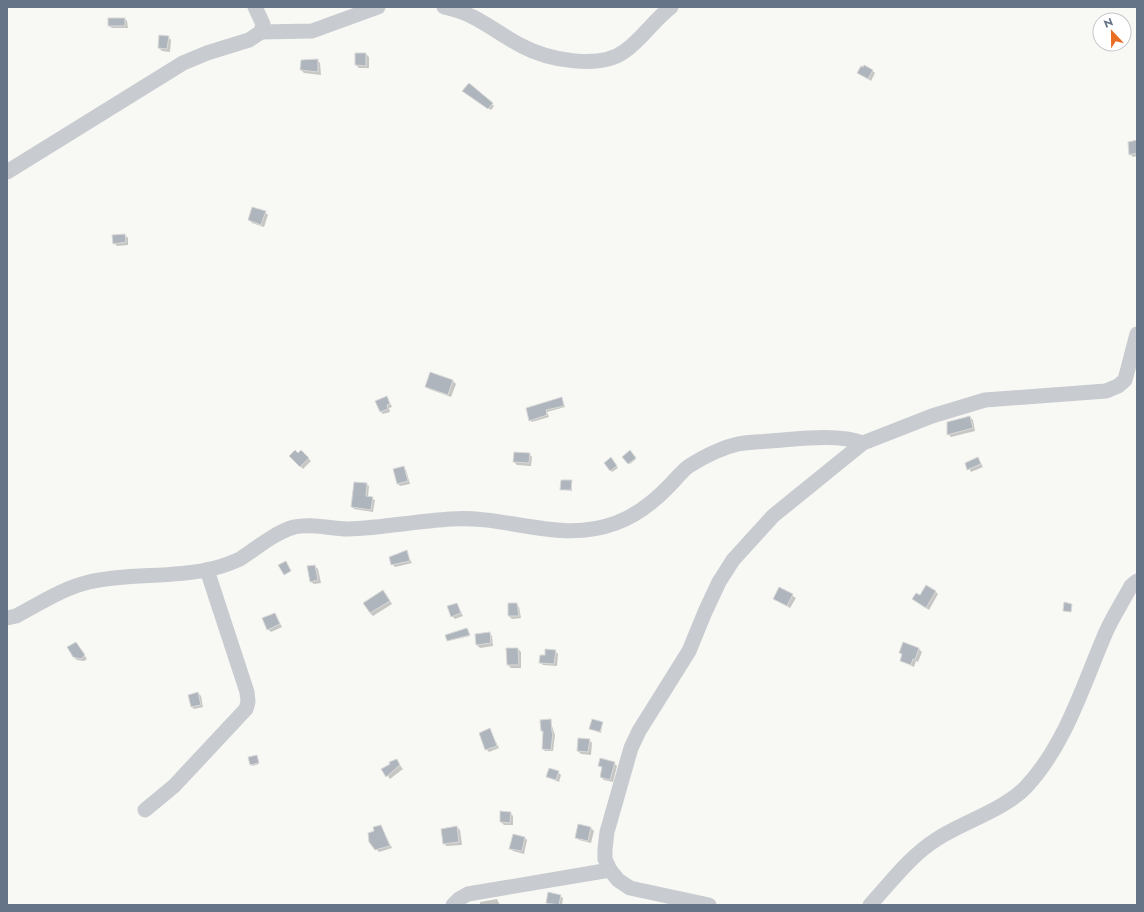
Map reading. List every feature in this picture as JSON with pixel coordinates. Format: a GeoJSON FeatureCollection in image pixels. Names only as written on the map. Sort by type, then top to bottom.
{"type":"FeatureCollection","features":[{"type":"Feature","properties":{"kind":"street"},"geometry":{"type":"LineString","coordinates":[[7,172],[183,63],[208,53],[249,40],[260,32],[263,24],[255,7]]}},
{"type":"Feature","properties":{"kind":"street"},"geometry":{"type":"LineString","coordinates":[[260,32],[312,31],[378,7]]}},
{"type":"Feature","properties":{"kind":"street"},"geometry":{"type":"LineString","coordinates":[[444,7],[461,10],[480,19],[522,47],[569,61],[606,59],[624,52],[671,7]]}},
{"type":"Feature","properties":{"kind":"street"},"geometry":{"type":"LineString","coordinates":[[708,905],[630,888],[618,880],[610,870],[605,859],[607,832],[631,748],[638,731],[689,651],[719,582],[733,560],[773,516],[863,443],[932,416],[985,400],[1106,391],[1118,386],[1125,380],[1136,335]]}},
{"type":"Feature","properties":{"kind":"street"},"geometry":{"type":"LineString","coordinates":[[7,618],[16,616],[68,589],[87,582],[104,579],[207,570],[238,559],[275,536],[292,528],[304,526],[347,529],[452,518],[488,519],[562,532],[584,531],[614,524],[637,514],[653,502],[687,467],[712,452],[740,444],[788,440],[838,438],[853,439],[863,443]]}},
{"type":"Feature","properties":{"kind":"street"},"geometry":{"type":"LineString","coordinates":[[145,810],[174,786],[246,708],[248,702],[247,692],[207,570]]}},
{"type":"Feature","properties":{"kind":"street"},"geometry":{"type":"LineString","coordinates":[[870,905],[914,856],[937,839],[1012,798],[1025,788],[1043,765],[1070,720],[1107,630],[1131,586],[1137,581]]}},
{"type":"Feature","properties":{"kind":"street"},"geometry":{"type":"LineString","coordinates":[[453,905],[459,898],[468,894],[610,870]]}},
{"type":"Feature","properties":{"kind":"building"},"geometry":{"type":"Polygon","coordinates":[[[108,18],[125,18],[125,26],[108,26],[108,18]]]}},
{"type":"Feature","properties":{"kind":"building"},"geometry":{"type":"Polygon","coordinates":[[[159,35],[169,36],[167,49],[158,48],[159,35]]]}},
{"type":"Feature","properties":{"kind":"building"},"geometry":{"type":"Polygon","coordinates":[[[355,53],[366,53],[366,66],[355,65],[355,53]]]}},
{"type":"Feature","properties":{"kind":"building"},"geometry":{"type":"Polygon","coordinates":[[[318,59],[318,72],[300,70],[301,60],[318,59]]]}},
{"type":"Feature","properties":{"kind":"building"},"geometry":{"type":"Polygon","coordinates":[[[864,65],[873,70],[868,79],[857,73],[861,66],[863,67],[864,65]]]}},
{"type":"Feature","properties":{"kind":"building"},"geometry":{"type":"Polygon","coordinates":[[[469,83],[493,103],[488,109],[462,91],[469,83]]]}},
{"type":"Feature","properties":{"kind":"building"},"geometry":{"type":"Polygon","coordinates":[[[1137,140],[1137,153],[1129,155],[1128,142],[1137,140]]]}},
{"type":"Feature","properties":{"kind":"building"},"geometry":{"type":"Polygon","coordinates":[[[252,207],[266,211],[261,225],[248,220],[252,207]]]}},
{"type":"Feature","properties":{"kind":"building"},"geometry":{"type":"Polygon","coordinates":[[[125,234],[126,242],[113,244],[112,235],[125,234]]]}},
{"type":"Feature","properties":{"kind":"building"},"geometry":{"type":"Polygon","coordinates":[[[430,372],[453,380],[448,395],[425,387],[430,372]]]}},
{"type":"Feature","properties":{"kind":"building"},"geometry":{"type":"Polygon","coordinates":[[[387,396],[390,404],[387,405],[388,409],[380,412],[375,401],[387,396]]]}},
{"type":"Feature","properties":{"kind":"building"},"geometry":{"type":"Polygon","coordinates":[[[562,397],[564,406],[546,410],[547,415],[529,421],[526,408],[562,397]]]}},
{"type":"Feature","properties":{"kind":"building"},"geometry":{"type":"Polygon","coordinates":[[[970,416],[973,428],[947,435],[947,422],[970,416]]]}},
{"type":"Feature","properties":{"kind":"building"},"geometry":{"type":"Polygon","coordinates":[[[295,450],[298,453],[301,450],[309,458],[300,467],[289,456],[295,450]]]}},
{"type":"Feature","properties":{"kind":"building"},"geometry":{"type":"Polygon","coordinates":[[[630,450],[636,458],[628,464],[622,457],[630,450]]]}},
{"type":"Feature","properties":{"kind":"building"},"geometry":{"type":"Polygon","coordinates":[[[514,452],[530,453],[529,463],[513,462],[514,452]]]}},
{"type":"Feature","properties":{"kind":"building"},"geometry":{"type":"Polygon","coordinates":[[[611,457],[617,466],[610,471],[604,463],[611,457]]]}},
{"type":"Feature","properties":{"kind":"building"},"geometry":{"type":"Polygon","coordinates":[[[978,457],[981,464],[967,470],[965,463],[978,457]]]}},
{"type":"Feature","properties":{"kind":"building"},"geometry":{"type":"Polygon","coordinates":[[[404,466],[408,481],[397,484],[393,469],[404,466]]]}},
{"type":"Feature","properties":{"kind":"building"},"geometry":{"type":"Polygon","coordinates":[[[561,480],[572,480],[571,490],[560,490],[561,480]]]}},
{"type":"Feature","properties":{"kind":"building"},"geometry":{"type":"Polygon","coordinates":[[[354,482],[367,483],[366,496],[373,497],[371,510],[351,507],[354,482]]]}},
{"type":"Feature","properties":{"kind":"building"},"geometry":{"type":"Polygon","coordinates":[[[407,550],[410,561],[391,565],[389,557],[407,550]]]}},
{"type":"Feature","properties":{"kind":"building"},"geometry":{"type":"Polygon","coordinates":[[[286,561],[291,571],[284,575],[278,565],[286,561]]]}},
{"type":"Feature","properties":{"kind":"building"},"geometry":{"type":"Polygon","coordinates":[[[315,565],[318,580],[310,582],[307,566],[315,565]]]}},
{"type":"Feature","properties":{"kind":"building"},"geometry":{"type":"Polygon","coordinates":[[[926,585],[936,591],[926,608],[912,599],[916,593],[920,595],[926,585]]]}},
{"type":"Feature","properties":{"kind":"building"},"geometry":{"type":"Polygon","coordinates":[[[779,587],[793,594],[787,606],[773,599],[779,587]]]}},
{"type":"Feature","properties":{"kind":"building"},"geometry":{"type":"Polygon","coordinates":[[[383,590],[390,601],[370,613],[363,603],[383,590]]]}},
{"type":"Feature","properties":{"kind":"building"},"geometry":{"type":"Polygon","coordinates":[[[1064,602],[1072,604],[1071,612],[1063,611],[1064,602]]]}},
{"type":"Feature","properties":{"kind":"building"},"geometry":{"type":"Polygon","coordinates":[[[457,603],[461,613],[451,617],[447,606],[457,603]]]}},
{"type":"Feature","properties":{"kind":"building"},"geometry":{"type":"Polygon","coordinates":[[[508,603],[517,603],[519,616],[508,616],[508,603]]]}},
{"type":"Feature","properties":{"kind":"building"},"geometry":{"type":"Polygon","coordinates":[[[275,613],[280,624],[267,630],[262,618],[275,613]]]}},
{"type":"Feature","properties":{"kind":"building"},"geometry":{"type":"Polygon","coordinates":[[[467,628],[470,635],[447,641],[445,635],[467,628]]]}},
{"type":"Feature","properties":{"kind":"building"},"geometry":{"type":"Polygon","coordinates":[[[490,632],[491,643],[476,645],[475,634],[490,632]]]}},
{"type":"Feature","properties":{"kind":"building"},"geometry":{"type":"Polygon","coordinates":[[[76,642],[85,655],[81,659],[73,657],[67,647],[76,642]]]}},
{"type":"Feature","properties":{"kind":"building"},"geometry":{"type":"Polygon","coordinates":[[[903,642],[919,648],[915,660],[913,659],[911,665],[900,661],[902,654],[899,653],[903,642]]]}},
{"type":"Feature","properties":{"kind":"building"},"geometry":{"type":"Polygon","coordinates":[[[506,648],[518,648],[519,665],[507,665],[506,648]]]}},
{"type":"Feature","properties":{"kind":"building"},"geometry":{"type":"Polygon","coordinates":[[[545,649],[556,650],[554,664],[539,663],[540,655],[545,655],[545,649]]]}},
{"type":"Feature","properties":{"kind":"building"},"geometry":{"type":"Polygon","coordinates":[[[198,692],[201,705],[191,707],[188,695],[198,692]]]}},
{"type":"Feature","properties":{"kind":"building"},"geometry":{"type":"Polygon","coordinates":[[[551,719],[553,732],[551,750],[542,749],[543,731],[541,731],[540,720],[551,719]]]}},
{"type":"Feature","properties":{"kind":"building"},"geometry":{"type":"Polygon","coordinates":[[[592,719],[603,722],[600,732],[589,729],[592,719]]]}},
{"type":"Feature","properties":{"kind":"building"},"geometry":{"type":"Polygon","coordinates":[[[490,728],[497,746],[485,750],[479,733],[490,728]]]}},
{"type":"Feature","properties":{"kind":"building"},"geometry":{"type":"Polygon","coordinates":[[[578,738],[590,739],[588,752],[577,751],[578,738]]]}},
{"type":"Feature","properties":{"kind":"building"},"geometry":{"type":"Polygon","coordinates":[[[257,755],[259,763],[250,765],[248,757],[257,755]]]}},
{"type":"Feature","properties":{"kind":"building"},"geometry":{"type":"Polygon","coordinates":[[[600,758],[615,762],[610,780],[600,777],[602,767],[598,766],[600,758]]]}},
{"type":"Feature","properties":{"kind":"building"},"geometry":{"type":"Polygon","coordinates":[[[397,759],[400,765],[386,777],[381,769],[390,764],[389,762],[397,759]]]}},
{"type":"Feature","properties":{"kind":"building"},"geometry":{"type":"Polygon","coordinates":[[[549,768],[559,771],[556,780],[546,777],[549,768]]]}},
{"type":"Feature","properties":{"kind":"building"},"geometry":{"type":"Polygon","coordinates":[[[500,811],[511,812],[510,823],[500,822],[500,811]]]}},
{"type":"Feature","properties":{"kind":"building"},"geometry":{"type":"Polygon","coordinates":[[[578,824],[591,827],[588,841],[575,838],[578,824]]]}},
{"type":"Feature","properties":{"kind":"building"},"geometry":{"type":"Polygon","coordinates":[[[381,825],[390,846],[375,850],[369,842],[368,833],[374,831],[373,827],[381,825]]]}},
{"type":"Feature","properties":{"kind":"building"},"geometry":{"type":"Polygon","coordinates":[[[457,826],[459,842],[443,844],[441,829],[457,826]]]}},
{"type":"Feature","properties":{"kind":"building"},"geometry":{"type":"Polygon","coordinates":[[[513,834],[525,837],[522,851],[509,849],[513,834]]]}},
{"type":"Feature","properties":{"kind":"building"},"geometry":{"type":"Polygon","coordinates":[[[548,892],[561,895],[559,905],[546,903],[548,892]]]}}]}
